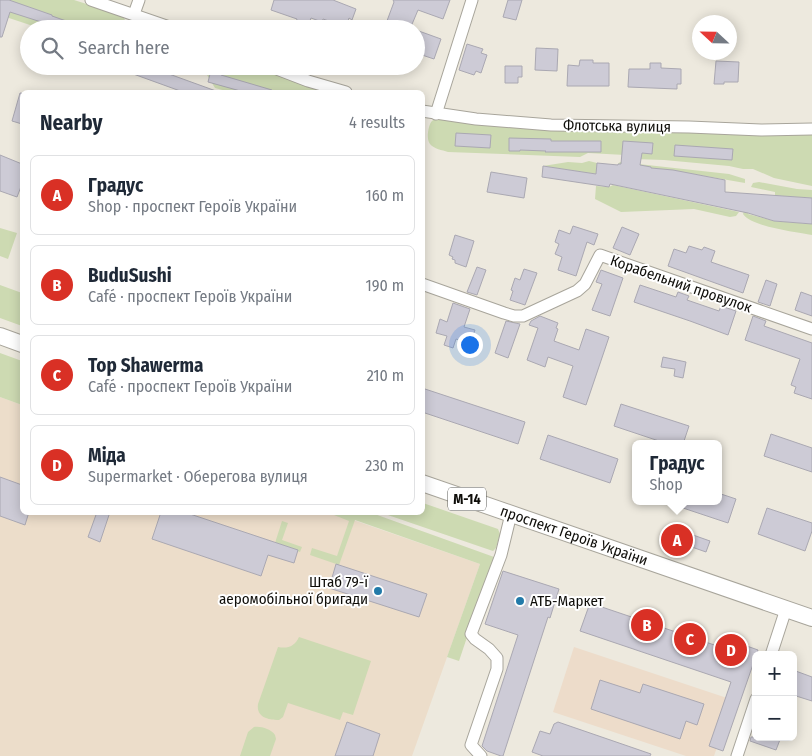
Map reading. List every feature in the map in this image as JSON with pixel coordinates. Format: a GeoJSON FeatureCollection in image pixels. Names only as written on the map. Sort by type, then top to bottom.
{"type":"FeatureCollection","features":[{"type":"Feature","properties":{"kind":"highway"},"geometry":{"type":"LineString","coordinates":[[0,336],[20,343]]}},
{"type":"Feature","properties":{"kind":"highway","name":"проспект Героїв України"},"geometry":{"type":"LineString","coordinates":[[425,484],[812,618]]}},
{"type":"Feature","properties":{"kind":"street"},"geometry":{"type":"LineString","coordinates":[[91,0],[150,20]]}},
{"type":"Feature","properties":{"kind":"street"},"geometry":{"type":"LineString","coordinates":[[134,14],[139,0]]}},
{"type":"Feature","properties":{"kind":"street"},"geometry":{"type":"LineString","coordinates":[[436,114],[472,0]]}},
{"type":"Feature","properties":{"kind":"street"},"geometry":{"type":"LineString","coordinates":[[292,75],[339,90]]}},
{"type":"Feature","properties":{"kind":"street","name":"Флотська вулиця"},"geometry":{"type":"LineString","coordinates":[[425,112],[476,119],[551,125],[812,130]]}},
{"type":"Feature","properties":{"kind":"street","name":"Корабельний провулок"},"geometry":{"type":"LineString","coordinates":[[425,285],[514,316],[523,316],[577,291],[585,284],[600,255],[812,329]]}},
{"type":"Feature","properties":{"kind":"street"},"geometry":{"type":"LineString","coordinates":[[481,756],[471,744],[497,669],[497,658],[489,649],[475,640],[471,634],[501,555],[511,514]]}},
{"type":"Feature","properties":{"kind":"street"},"geometry":{"type":"LineString","coordinates":[[772,651],[786,609]]}},
{"type":"Feature","properties":{"kind":"street"},"geometry":{"type":"LineString","coordinates":[[737,756],[752,711]]}},
{"type":"Feature","properties":{"kind":"shaded area"},"geometry":{"type":"Polygon","coordinates":[[[0,397],[20,404],[20,515],[339,515],[480,564],[412,756],[0,756],[0,397]]]}},
{"type":"Feature","properties":{"kind":"shaded area"},"geometry":{"type":"Polygon","coordinates":[[[574,647],[733,700],[714,756],[686,756],[553,712],[574,647]]]}},
{"type":"Feature","properties":{"kind":"green space"},"geometry":{"type":"Polygon","coordinates":[[[0,0],[74,0],[118,14],[125,20],[20,20],[20,22],[0,15],[0,0]]]}},
{"type":"Feature","properties":{"kind":"green space"},"geometry":{"type":"Polygon","coordinates":[[[207,75],[285,75],[326,90],[222,90],[215,88],[207,75]]]}},
{"type":"Feature","properties":{"kind":"green space"},"geometry":{"type":"Polygon","coordinates":[[[440,119],[812,134],[812,186],[774,178],[753,169],[635,159],[625,155],[588,153],[580,157],[448,152],[434,147],[428,139],[429,126],[432,121],[440,119]]]}},
{"type":"Feature","properties":{"kind":"green space"},"geometry":{"type":"Polygon","coordinates":[[[589,161],[597,163],[596,174],[543,166],[568,162],[582,163],[589,161]]]}},
{"type":"Feature","properties":{"kind":"green space"},"geometry":{"type":"Polygon","coordinates":[[[620,162],[729,174],[745,179],[745,183],[682,172],[618,164],[620,162]]]}},
{"type":"Feature","properties":{"kind":"green space"},"geometry":{"type":"Polygon","coordinates":[[[759,182],[812,190],[812,198],[775,196],[775,192],[751,187],[753,183],[759,182]]]}},
{"type":"Feature","properties":{"kind":"green space"},"geometry":{"type":"Polygon","coordinates":[[[613,185],[739,212],[736,216],[730,217],[694,209],[621,212],[595,199],[596,186],[609,187],[613,185]]]}},
{"type":"Feature","properties":{"kind":"green space"},"geometry":{"type":"Polygon","coordinates":[[[748,199],[750,201],[748,214],[774,221],[812,224],[812,235],[765,226],[748,219],[743,214],[748,199]]]}},
{"type":"Feature","properties":{"kind":"green space"},"geometry":{"type":"Polygon","coordinates":[[[0,228],[17,233],[8,259],[0,256],[0,228]]]}},
{"type":"Feature","properties":{"kind":"green space"},"geometry":{"type":"Polygon","coordinates":[[[0,285],[20,292],[20,325],[0,318],[0,285]]]}},
{"type":"Feature","properties":{"kind":"green space"},"geometry":{"type":"Polygon","coordinates":[[[0,353],[20,360],[20,404],[0,397],[0,353]]]}},
{"type":"Feature","properties":{"kind":"green space"},"geometry":{"type":"Polygon","coordinates":[[[425,504],[498,529],[500,534],[496,548],[493,551],[388,515],[425,515],[425,504]]]}},
{"type":"Feature","properties":{"kind":"green space"},"geometry":{"type":"Polygon","coordinates":[[[334,515],[377,515],[494,557],[459,661],[447,657],[480,564],[355,520],[339,565],[310,555],[312,548],[337,556],[349,521],[334,515]]]}},
{"type":"Feature","properties":{"kind":"green space"},"geometry":{"type":"Polygon","coordinates":[[[282,521],[288,523],[282,540],[302,547],[300,552],[275,543],[282,521]]]}},
{"type":"Feature","properties":{"kind":"green space"},"geometry":{"type":"Polygon","coordinates":[[[299,637],[371,661],[353,715],[343,712],[340,720],[288,703],[283,717],[279,720],[261,715],[258,704],[278,647],[285,648],[291,646],[299,637]]]}},
{"type":"Feature","properties":{"kind":"green space"},"geometry":{"type":"Polygon","coordinates":[[[254,727],[266,728],[275,735],[276,739],[270,756],[240,756],[248,732],[254,727]]]}},
{"type":"Feature","properties":{"kind":"building"},"geometry":{"type":"Polygon","coordinates":[[[0,0],[9,0],[63,20],[35,20],[10,12],[2,37],[0,37],[0,0]]]}},
{"type":"Feature","properties":{"kind":"building"},"geometry":{"type":"Polygon","coordinates":[[[274,0],[333,0],[356,9],[352,20],[349,18],[348,20],[316,20],[311,18],[310,20],[297,20],[271,10],[274,0]]]}},
{"type":"Feature","properties":{"kind":"building"},"geometry":{"type":"Polygon","coordinates":[[[393,0],[450,0],[443,19],[418,10],[414,20],[387,20],[394,2],[393,0]]]}},
{"type":"Feature","properties":{"kind":"building"},"geometry":{"type":"Polygon","coordinates":[[[508,0],[522,0],[516,20],[503,17],[508,0]]]}},
{"type":"Feature","properties":{"kind":"building"},"geometry":{"type":"Polygon","coordinates":[[[425,33],[441,39],[434,59],[425,56],[425,33]]]}},
{"type":"Feature","properties":{"kind":"building"},"geometry":{"type":"Polygon","coordinates":[[[467,44],[483,49],[481,53],[487,55],[481,73],[476,71],[474,75],[459,70],[467,44]]]}},
{"type":"Feature","properties":{"kind":"building"},"geometry":{"type":"Polygon","coordinates":[[[536,48],[558,49],[557,71],[535,70],[536,48]]]}},
{"type":"Feature","properties":{"kind":"building"},"geometry":{"type":"Polygon","coordinates":[[[580,60],[593,60],[593,63],[609,63],[609,86],[567,86],[568,65],[579,66],[580,60]]]}},
{"type":"Feature","properties":{"kind":"building"},"geometry":{"type":"Polygon","coordinates":[[[716,61],[739,62],[738,82],[714,84],[716,61]]]}},
{"type":"Feature","properties":{"kind":"building"},"geometry":{"type":"Polygon","coordinates":[[[650,63],[661,63],[661,68],[681,69],[681,84],[677,84],[677,89],[628,87],[629,69],[650,69],[650,63]]]}},
{"type":"Feature","properties":{"kind":"building"},"geometry":{"type":"Polygon","coordinates":[[[505,66],[522,66],[522,77],[518,77],[518,83],[505,83],[505,66]]]}},
{"type":"Feature","properties":{"kind":"building"},"geometry":{"type":"Polygon","coordinates":[[[136,75],[172,75],[213,90],[177,90],[136,75]]]}},
{"type":"Feature","properties":{"kind":"building"},"geometry":{"type":"Polygon","coordinates":[[[210,75],[221,75],[272,90],[237,90],[208,82],[210,75]]]}},
{"type":"Feature","properties":{"kind":"building"},"geometry":{"type":"Polygon","coordinates":[[[20,93],[20,123],[12,121],[20,93]]]}},
{"type":"Feature","properties":{"kind":"building"},"geometry":{"type":"Polygon","coordinates":[[[456,133],[491,135],[490,148],[455,146],[456,133]]]}},
{"type":"Feature","properties":{"kind":"building"},"geometry":{"type":"Polygon","coordinates":[[[509,138],[551,139],[551,141],[601,141],[601,152],[509,151],[509,138]]]}},
{"type":"Feature","properties":{"kind":"building"},"geometry":{"type":"Polygon","coordinates":[[[623,141],[653,143],[652,154],[642,153],[640,165],[725,180],[725,192],[812,198],[812,224],[774,221],[748,213],[610,184],[609,187],[542,177],[543,166],[596,174],[597,163],[621,164],[623,141]]]}},
{"type":"Feature","properties":{"kind":"building"},"geometry":{"type":"Polygon","coordinates":[[[675,145],[733,149],[732,160],[674,156],[675,145]]]}},
{"type":"Feature","properties":{"kind":"building"},"geometry":{"type":"Polygon","coordinates":[[[0,155],[20,163],[20,189],[17,197],[0,191],[0,155]]]}},
{"type":"Feature","properties":{"kind":"building"},"geometry":{"type":"Polygon","coordinates":[[[491,172],[527,178],[524,198],[487,192],[491,172]]]}},
{"type":"Feature","properties":{"kind":"building"},"geometry":{"type":"Polygon","coordinates":[[[573,226],[598,234],[594,245],[587,242],[576,276],[558,270],[562,257],[555,254],[559,244],[555,242],[559,230],[570,234],[573,226]]]}},
{"type":"Feature","properties":{"kind":"building"},"geometry":{"type":"Polygon","coordinates":[[[622,227],[639,234],[630,255],[613,248],[622,227]]]}},
{"type":"Feature","properties":{"kind":"building"},"geometry":{"type":"Polygon","coordinates":[[[455,235],[474,241],[466,267],[455,263],[455,260],[452,259],[453,257],[449,255],[455,235]]]}},
{"type":"Feature","properties":{"kind":"building"},"geometry":{"type":"Polygon","coordinates":[[[689,246],[702,250],[704,247],[715,251],[711,262],[749,275],[743,293],[668,266],[674,249],[686,253],[689,246]]]}},
{"type":"Feature","properties":{"kind":"building"},"geometry":{"type":"Polygon","coordinates":[[[477,267],[486,270],[477,295],[467,292],[477,267]]]}},
{"type":"Feature","properties":{"kind":"building"},"geometry":{"type":"Polygon","coordinates":[[[524,269],[537,273],[525,305],[510,300],[515,278],[520,280],[524,269]]]}},
{"type":"Feature","properties":{"kind":"building"},"geometry":{"type":"Polygon","coordinates":[[[601,270],[623,278],[610,316],[592,310],[602,284],[596,282],[601,270]]]}},
{"type":"Feature","properties":{"kind":"building"},"geometry":{"type":"Polygon","coordinates":[[[766,280],[777,284],[770,306],[758,302],[766,280]]]}},
{"type":"Feature","properties":{"kind":"building"},"geometry":{"type":"Polygon","coordinates":[[[640,285],[676,297],[678,292],[689,296],[687,300],[719,311],[721,306],[736,311],[728,335],[634,302],[640,285]]]}},
{"type":"Feature","properties":{"kind":"building"},"geometry":{"type":"Polygon","coordinates":[[[801,292],[812,296],[812,316],[795,310],[801,292]]]}},
{"type":"Feature","properties":{"kind":"building"},"geometry":{"type":"Polygon","coordinates":[[[453,303],[470,309],[464,327],[475,330],[470,344],[456,339],[453,348],[444,345],[447,336],[436,333],[440,319],[447,322],[453,303]]]}},
{"type":"Feature","properties":{"kind":"building"},"geometry":{"type":"Polygon","coordinates":[[[540,316],[558,323],[554,341],[579,350],[586,329],[609,337],[586,405],[563,397],[573,366],[548,357],[545,367],[527,360],[538,328],[529,325],[531,321],[540,316]]]}},
{"type":"Feature","properties":{"kind":"building"},"geometry":{"type":"Polygon","coordinates":[[[753,316],[766,321],[764,326],[812,343],[812,399],[794,393],[796,387],[791,385],[800,359],[745,340],[753,316]]]}},
{"type":"Feature","properties":{"kind":"building"},"geometry":{"type":"Polygon","coordinates":[[[506,321],[520,324],[508,358],[495,353],[506,321]]]}},
{"type":"Feature","properties":{"kind":"building"},"geometry":{"type":"Polygon","coordinates":[[[663,357],[686,362],[683,378],[674,376],[675,369],[661,367],[663,357]]]}},
{"type":"Feature","properties":{"kind":"building"},"geometry":{"type":"Polygon","coordinates":[[[425,389],[525,422],[518,444],[425,413],[425,389]]]}},
{"type":"Feature","properties":{"kind":"building"},"geometry":{"type":"Polygon","coordinates":[[[621,404],[689,426],[684,440],[656,440],[614,426],[621,404]]]}},
{"type":"Feature","properties":{"kind":"building"},"geometry":{"type":"Polygon","coordinates":[[[771,434],[812,448],[812,472],[764,456],[771,434]]]}},
{"type":"Feature","properties":{"kind":"building"},"geometry":{"type":"Polygon","coordinates":[[[548,435],[618,459],[610,483],[540,459],[548,435]]]}},
{"type":"Feature","properties":{"kind":"building"},"geometry":{"type":"Polygon","coordinates":[[[0,477],[20,484],[20,515],[28,515],[25,525],[0,516],[0,477]]]}},
{"type":"Feature","properties":{"kind":"building"},"geometry":{"type":"Polygon","coordinates":[[[722,494],[736,499],[728,523],[674,505],[722,505],[722,494]]]}},
{"type":"Feature","properties":{"kind":"building"},"geometry":{"type":"Polygon","coordinates":[[[767,508],[812,523],[812,531],[805,551],[758,534],[767,508]]]}},
{"type":"Feature","properties":{"kind":"building"},"geometry":{"type":"Polygon","coordinates":[[[96,515],[109,515],[100,542],[88,537],[96,515]]]}},
{"type":"Feature","properties":{"kind":"building"},"geometry":{"type":"Polygon","coordinates":[[[160,515],[193,515],[298,550],[294,563],[268,555],[261,576],[152,539],[160,515]]]}},
{"type":"Feature","properties":{"kind":"building"},"geometry":{"type":"Polygon","coordinates":[[[676,529],[710,541],[706,552],[672,540],[676,529]]]}},
{"type":"Feature","properties":{"kind":"building","name":"Штаб 79-ї аеромобільної бригади"},"geometry":{"type":"Polygon","coordinates":[[[336,564],[427,594],[419,617],[329,588],[336,564]]]}},
{"type":"Feature","properties":{"kind":"building"},"geometry":{"type":"Polygon","coordinates":[[[503,571],[559,589],[550,618],[548,617],[503,756],[501,756],[487,751],[482,746],[518,635],[485,624],[503,571]]]}},
{"type":"Feature","properties":{"kind":"building"},"geometry":{"type":"Polygon","coordinates":[[[590,603],[741,654],[744,645],[758,650],[752,651],[752,667],[723,751],[709,746],[731,682],[580,631],[590,603]]]}},
{"type":"Feature","properties":{"kind":"building"},"geometry":{"type":"Polygon","coordinates":[[[797,671],[812,677],[812,701],[797,696],[797,671]]]}},
{"type":"Feature","properties":{"kind":"building"},"geometry":{"type":"Polygon","coordinates":[[[600,680],[640,693],[643,684],[704,704],[697,725],[686,721],[680,739],[591,709],[600,680]]]}},
{"type":"Feature","properties":{"kind":"building"},"geometry":{"type":"Polygon","coordinates":[[[347,722],[380,734],[373,756],[335,756],[347,722]]]}},
{"type":"Feature","properties":{"kind":"building"},"geometry":{"type":"Polygon","coordinates":[[[558,722],[651,754],[650,756],[543,756],[532,752],[540,731],[550,734],[554,724],[558,722]]]}},
{"type":"Feature","properties":{"kind":"building"},"geometry":{"type":"Polygon","coordinates":[[[752,737],[752,741],[779,741],[776,750],[750,741],[752,737]]]}},
{"type":"Feature","properties":{"kind":"place","name":"Градус"},"geometry":{"type":"Point","coordinates":[677,540]}},
{"type":"Feature","properties":{"kind":"place","name":"Штаб 79-ї аеромобільної бригади"},"geometry":{"type":"Point","coordinates":[378,591]}},
{"type":"Feature","properties":{"kind":"place","name":"АТБ-Маркет"},"geometry":{"type":"Point","coordinates":[520,601]}},
{"type":"Feature","properties":{"kind":"place","name":"BuduSushi"},"geometry":{"type":"Point","coordinates":[647,625]}},
{"type":"Feature","properties":{"kind":"place","name":"Top Shawerma"},"geometry":{"type":"Point","coordinates":[690,639]}},
{"type":"Feature","properties":{"kind":"place","name":"Міда"},"geometry":{"type":"Point","coordinates":[731,650]}}]}
